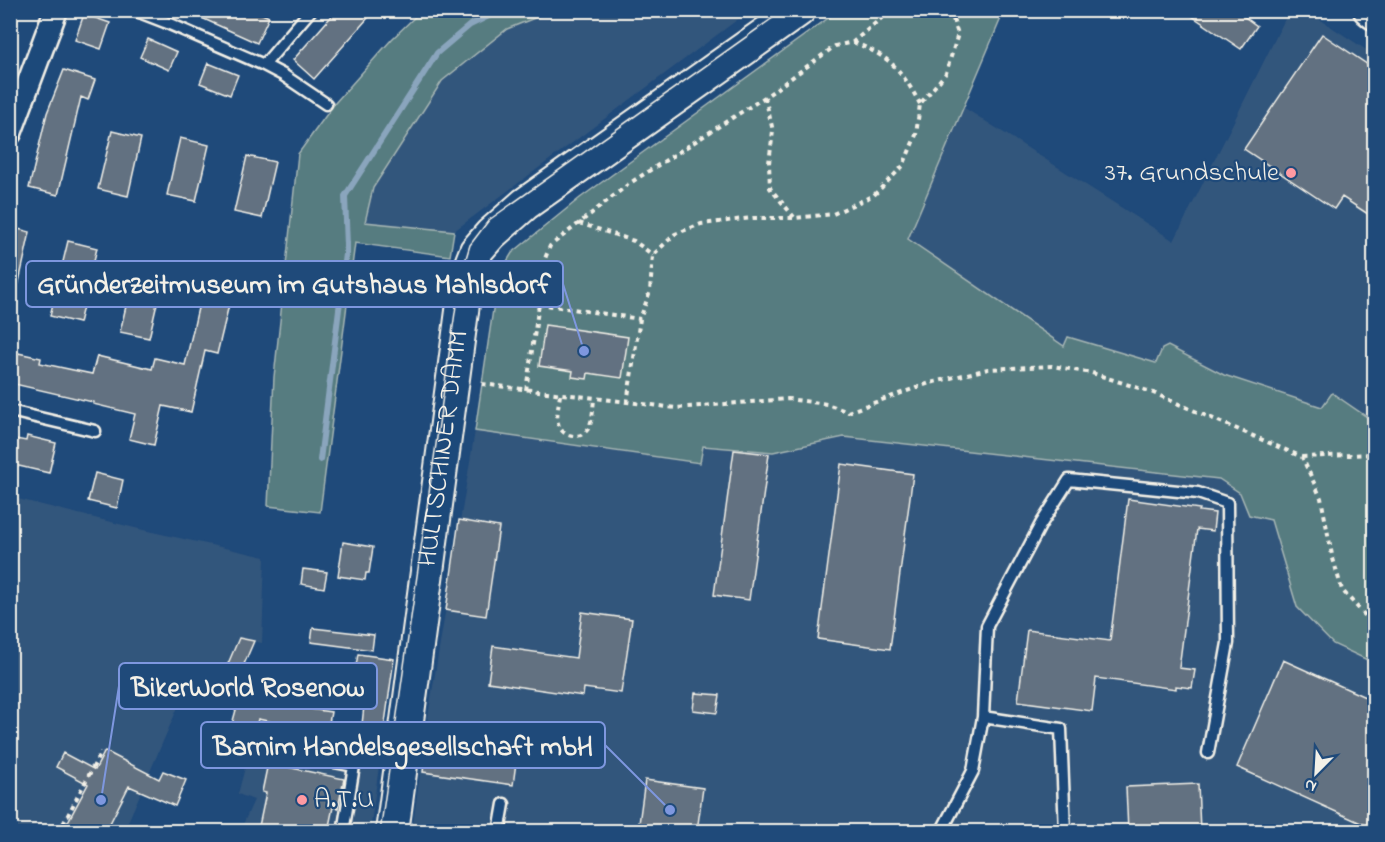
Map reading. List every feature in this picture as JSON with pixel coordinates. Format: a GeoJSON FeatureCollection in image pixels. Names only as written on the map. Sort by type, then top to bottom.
{"type":"FeatureCollection","features":[{"type":"Feature","properties":{"kind":"main road","name":"HULTSCHINER DAMM"},"geometry":{"type":"LineString","coordinates":[[392,831],[467,274],[476,251],[491,234],[525,204],[799,10]]}},
{"type":"Feature","properties":{"kind":"street"},"geometry":{"type":"LineString","coordinates":[[10,133],[56,10]]}},
{"type":"Feature","properties":{"kind":"street"},"geometry":{"type":"LineString","coordinates":[[1368,10],[1374,15]]}},
{"type":"Feature","properties":{"kind":"lane"},"geometry":{"type":"LineString","coordinates":[[134,10],[283,75],[326,104]]}},
{"type":"Feature","properties":{"kind":"lane"},"geometry":{"type":"LineString","coordinates":[[264,66],[311,10]]}},
{"type":"Feature","properties":{"kind":"lane"},"geometry":{"type":"LineString","coordinates":[[10,411],[95,431]]}},
{"type":"Feature","properties":{"kind":"lane"},"geometry":{"type":"LineString","coordinates":[[942,831],[973,771],[983,717],[987,626],[1041,524],[1069,480],[1198,494],[1227,503],[1228,643],[1208,753]]}},
{"type":"Feature","properties":{"kind":"lane"},"geometry":{"type":"LineString","coordinates":[[983,717],[1061,729],[1065,831]]}},
{"type":"Feature","properties":{"kind":"lane"},"geometry":{"type":"LineString","coordinates":[[274,750],[354,766],[343,831]]}},
{"type":"Feature","properties":{"kind":"lane"},"geometry":{"type":"LineString","coordinates":[[499,831],[504,804]]}},
{"type":"Feature","properties":{"kind":"path"},"geometry":{"type":"LineString","coordinates":[[526,390],[539,304],[538,276],[550,246],[630,183],[765,97],[835,46],[854,42],[891,10]]}},
{"type":"Feature","properties":{"kind":"path"},"geometry":{"type":"LineString","coordinates":[[627,403],[640,320],[650,291],[653,255],[675,234],[701,224],[753,218],[795,218],[833,214],[874,195],[903,166],[916,135],[920,104],[946,73],[958,34],[950,10]]}},
{"type":"Feature","properties":{"kind":"path"},"geometry":{"type":"LineString","coordinates":[[854,42],[880,53],[903,75],[920,104]]}},
{"type":"Feature","properties":{"kind":"path"},"geometry":{"type":"LineString","coordinates":[[765,97],[773,131],[769,163],[770,188],[795,218]]}},
{"type":"Feature","properties":{"kind":"path"},"geometry":{"type":"LineString","coordinates":[[579,223],[634,241],[653,255]]}},
{"type":"Feature","properties":{"kind":"path"},"geometry":{"type":"LineString","coordinates":[[539,304],[640,320]]}},
{"type":"Feature","properties":{"kind":"path"},"geometry":{"type":"LineString","coordinates":[[482,384],[676,408],[788,399],[827,404],[848,412],[930,384],[988,369],[1052,366],[1092,373],[1151,392],[1302,458],[1374,454]]}},
{"type":"Feature","properties":{"kind":"path"},"geometry":{"type":"LineString","coordinates":[[560,394],[558,424],[565,434],[572,436],[580,436],[589,428],[594,399]]}},
{"type":"Feature","properties":{"kind":"path"},"geometry":{"type":"LineString","coordinates":[[1302,458],[1321,498],[1332,555],[1342,590],[1374,623]]}},
{"type":"Feature","properties":{"kind":"path"},"geometry":{"type":"LineString","coordinates":[[59,831],[101,752]]}},
{"type":"Feature","properties":{"kind":"shaded area"},"geometry":{"type":"Polygon","coordinates":[[[552,11],[749,11],[454,231],[365,222],[373,188],[442,81],[507,29],[552,11]]]}},
{"type":"Feature","properties":{"kind":"shaded area","name":"37. Grundschule"},"geometry":{"type":"Polygon","coordinates":[[[1289,11],[1307,11],[1374,55],[1374,422],[1332,393],[1322,408],[1224,375],[1168,347],[1157,363],[1069,337],[1065,346],[908,239],[963,107],[1174,241],[1289,11]]]}},
{"type":"Feature","properties":{"kind":"shaded area"},"geometry":{"type":"Polygon","coordinates":[[[475,431],[700,463],[703,446],[773,452],[844,437],[1219,479],[1240,493],[1249,515],[1271,520],[1298,607],[1333,644],[1374,663],[1374,831],[412,832],[426,729],[475,431]]]}},
{"type":"Feature","properties":{"kind":"shaded area"},"geometry":{"type":"Polygon","coordinates":[[[10,497],[265,557],[262,643],[239,638],[212,701],[185,691],[124,831],[11,831],[10,497]]]}},
{"type":"Feature","properties":{"kind":"shaded area"},"geometry":{"type":"Polygon","coordinates":[[[258,719],[327,734],[361,734],[383,737],[370,831],[240,831],[254,800],[238,794],[258,719]]]}},
{"type":"Feature","properties":{"kind":"green space"},"geometry":{"type":"Polygon","coordinates":[[[421,11],[552,11],[507,29],[442,81],[373,188],[365,222],[454,231],[450,256],[355,243],[320,512],[268,506],[274,377],[298,154],[335,103],[392,39],[421,11]]]}},
{"type":"Feature","properties":{"kind":"green space"},"geometry":{"type":"Polygon","coordinates":[[[838,11],[1004,11],[908,239],[1064,346],[1068,337],[1156,363],[1162,349],[1168,346],[1224,375],[1322,407],[1332,393],[1374,422],[1374,663],[1333,644],[1297,607],[1271,520],[1249,515],[1240,493],[1219,479],[844,437],[773,452],[703,446],[700,463],[475,431],[498,276],[512,253],[580,198],[838,11]]]}},
{"type":"Feature","properties":{"kind":"building"},"geometry":{"type":"Polygon","coordinates":[[[184,10],[253,10],[269,17],[257,43],[184,10]]]}},
{"type":"Feature","properties":{"kind":"building"},"geometry":{"type":"Polygon","coordinates":[[[337,10],[375,10],[314,79],[293,60],[337,10]]]}},
{"type":"Feature","properties":{"kind":"building"},"geometry":{"type":"Polygon","coordinates":[[[1183,10],[1235,10],[1257,26],[1241,49],[1183,10]]]}},
{"type":"Feature","properties":{"kind":"building"},"geometry":{"type":"Polygon","coordinates":[[[84,14],[110,23],[101,49],[75,40],[84,14]]]}},
{"type":"Feature","properties":{"kind":"building"},"geometry":{"type":"Polygon","coordinates":[[[1322,34],[1374,69],[1374,218],[1342,197],[1334,209],[1244,149],[1322,34]]]}},
{"type":"Feature","properties":{"kind":"building"},"geometry":{"type":"Polygon","coordinates":[[[148,39],[177,52],[169,70],[140,57],[148,39]]]}},
{"type":"Feature","properties":{"kind":"building"},"geometry":{"type":"Polygon","coordinates":[[[208,63],[238,75],[230,95],[200,83],[208,63]]]}},
{"type":"Feature","properties":{"kind":"building"},"geometry":{"type":"Polygon","coordinates":[[[64,70],[95,80],[88,100],[81,97],[58,195],[29,188],[47,113],[64,70]]]}},
{"type":"Feature","properties":{"kind":"building"},"geometry":{"type":"Polygon","coordinates":[[[112,131],[141,138],[128,196],[98,189],[112,131]]]}},
{"type":"Feature","properties":{"kind":"building"},"geometry":{"type":"Polygon","coordinates":[[[180,138],[209,145],[196,201],[167,195],[180,138]]]}},
{"type":"Feature","properties":{"kind":"building"},"geometry":{"type":"Polygon","coordinates":[[[247,156],[275,162],[262,218],[234,212],[247,156]]]}},
{"type":"Feature","properties":{"kind":"building"},"geometry":{"type":"Polygon","coordinates":[[[10,227],[30,232],[17,291],[10,290],[10,227]]]}},
{"type":"Feature","properties":{"kind":"building"},"geometry":{"type":"Polygon","coordinates":[[[68,241],[97,248],[79,323],[50,316],[68,241]]]}},
{"type":"Feature","properties":{"kind":"building"},"geometry":{"type":"Polygon","coordinates":[[[206,273],[235,280],[217,354],[205,351],[191,412],[163,406],[154,445],[129,439],[135,414],[10,383],[10,355],[17,357],[18,353],[41,358],[40,363],[92,374],[97,356],[152,369],[155,358],[185,365],[206,273]]]}},
{"type":"Feature","properties":{"kind":"building"},"geometry":{"type":"Polygon","coordinates":[[[133,276],[162,282],[149,338],[120,332],[133,276]]]}},
{"type":"Feature","properties":{"kind":"building"},"geometry":{"type":"Polygon","coordinates":[[[545,325],[628,337],[622,378],[588,373],[587,379],[572,377],[573,371],[539,366],[545,325]]]}},
{"type":"Feature","properties":{"kind":"building"},"geometry":{"type":"Polygon","coordinates":[[[27,436],[56,443],[49,473],[10,464],[10,438],[26,441],[27,436]]]}},
{"type":"Feature","properties":{"kind":"building"},"geometry":{"type":"Polygon","coordinates":[[[734,450],[769,454],[749,600],[714,595],[734,450]]]}},
{"type":"Feature","properties":{"kind":"building"},"geometry":{"type":"Polygon","coordinates":[[[841,464],[913,474],[890,649],[818,639],[841,464]]]}},
{"type":"Feature","properties":{"kind":"building"},"geometry":{"type":"Polygon","coordinates":[[[95,473],[123,480],[117,508],[88,501],[95,473]]]}},
{"type":"Feature","properties":{"kind":"building"},"geometry":{"type":"Polygon","coordinates":[[[1128,499],[1215,513],[1213,531],[1197,529],[1179,668],[1195,670],[1192,688],[1176,686],[1176,689],[1096,678],[1092,711],[1018,701],[1027,630],[1110,641],[1128,499]]]}},
{"type":"Feature","properties":{"kind":"building"},"geometry":{"type":"Polygon","coordinates":[[[459,520],[499,527],[486,616],[446,610],[459,520]]]}},
{"type":"Feature","properties":{"kind":"building"},"geometry":{"type":"Polygon","coordinates":[[[343,542],[373,547],[369,573],[366,573],[365,580],[338,576],[343,542]]]}},
{"type":"Feature","properties":{"kind":"building"},"geometry":{"type":"Polygon","coordinates":[[[303,569],[327,572],[324,588],[301,584],[303,569]]]}},
{"type":"Feature","properties":{"kind":"building"},"geometry":{"type":"Polygon","coordinates":[[[582,612],[632,619],[621,693],[584,688],[583,696],[488,682],[493,646],[576,658],[582,612]]]}},
{"type":"Feature","properties":{"kind":"building"},"geometry":{"type":"Polygon","coordinates":[[[313,628],[374,635],[372,650],[311,642],[313,628]]]}},
{"type":"Feature","properties":{"kind":"building"},"geometry":{"type":"Polygon","coordinates":[[[239,638],[254,641],[232,692],[265,705],[268,699],[302,708],[331,712],[327,734],[258,719],[254,735],[231,728],[236,710],[212,701],[239,638]]]}},
{"type":"Feature","properties":{"kind":"building"},"geometry":{"type":"Polygon","coordinates":[[[358,654],[394,659],[383,737],[361,734],[366,687],[361,686],[363,673],[355,672],[358,654]]]}},
{"type":"Feature","properties":{"kind":"building"},"geometry":{"type":"Polygon","coordinates":[[[1283,660],[1374,701],[1374,829],[1237,767],[1283,660]]]}},
{"type":"Feature","properties":{"kind":"building"},"geometry":{"type":"Polygon","coordinates":[[[695,693],[720,695],[717,713],[693,710],[695,693]]]}},
{"type":"Feature","properties":{"kind":"building"},"geometry":{"type":"Polygon","coordinates":[[[427,742],[517,755],[513,785],[423,772],[427,742]]]}},
{"type":"Feature","properties":{"kind":"building"},"geometry":{"type":"Polygon","coordinates":[[[105,751],[159,779],[163,771],[186,780],[175,806],[129,786],[106,831],[63,831],[88,784],[56,767],[63,753],[95,770],[105,751]]]}},
{"type":"Feature","properties":{"kind":"building","name":"A.T.U"},"geometry":{"type":"Polygon","coordinates":[[[268,763],[344,779],[338,808],[333,807],[328,831],[258,831],[266,793],[262,792],[268,763]]]}},
{"type":"Feature","properties":{"kind":"building"},"geometry":{"type":"Polygon","coordinates":[[[645,780],[703,788],[697,831],[638,831],[645,780]]]}},
{"type":"Feature","properties":{"kind":"building"},"geometry":{"type":"Polygon","coordinates":[[[1198,784],[1200,831],[1128,831],[1126,787],[1198,784]]]}},
{"type":"Feature","properties":{"kind":"waterway"},"geometry":{"type":"LineString","coordinates":[[320,460],[347,246],[345,196],[437,53],[470,25],[501,10]]}},
{"type":"Feature","properties":{"kind":"tram line"},"geometry":{"type":"LineString","coordinates":[[380,832],[460,278],[470,245],[489,220],[784,10]]}},
{"type":"Feature","properties":{"kind":"place","name":"37. Grundschule"},"geometry":{"type":"Point","coordinates":[1291,173]}},
{"type":"Feature","properties":{"kind":"place","name":"Gründerzeitmuseum im Gutshaus Mahlsdorf"},"geometry":{"type":"Point","coordinates":[584,351]}},
{"type":"Feature","properties":{"kind":"place","name":"BikerWorld Rosenow"},"geometry":{"type":"Point","coordinates":[101,800]}},
{"type":"Feature","properties":{"kind":"place","name":"A.T.U"},"geometry":{"type":"Point","coordinates":[302,800]}},
{"type":"Feature","properties":{"kind":"place","name":"Barnim Handelsgesellschaft mbH"},"geometry":{"type":"Point","coordinates":[670,810]}}]}
